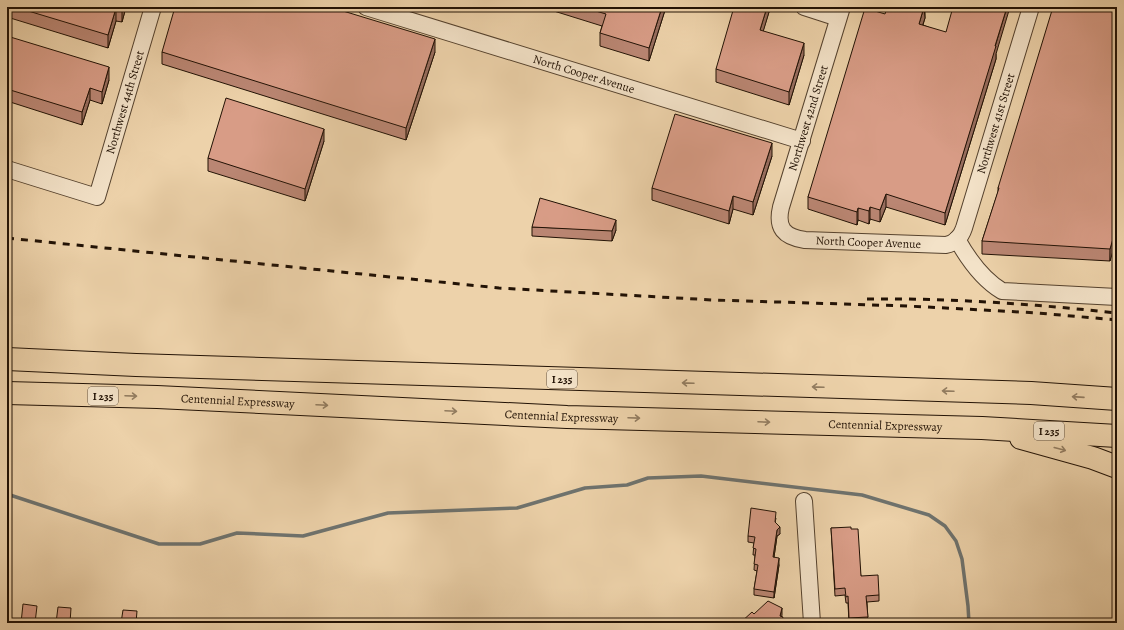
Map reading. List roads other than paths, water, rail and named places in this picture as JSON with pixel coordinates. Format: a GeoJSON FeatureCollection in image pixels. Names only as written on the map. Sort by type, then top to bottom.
{"type":"FeatureCollection","features":[{"type":"Feature","properties":{"kind":"highway","name":"I 235"},"geometry":{"type":"LineString","coordinates":[[7,359],[160,366],[1024,393],[1117,399]]}},
{"type":"Feature","properties":{"kind":"highway","name":"Centennial Expressway"},"geometry":{"type":"LineString","coordinates":[[7,393],[157,397],[567,417],[982,428],[1094,433],[1117,436]]}},
{"type":"Feature","properties":{"kind":"highway"},"geometry":{"type":"LineString","coordinates":[[7,397],[50,394]]}},
{"type":"Feature","properties":{"kind":"highway"},"geometry":{"type":"LineString","coordinates":[[982,428],[1093,458],[1117,467]]}},
{"type":"Feature","properties":{"kind":"street","name":"Northwest 44th Street"},"geometry":{"type":"LineString","coordinates":[[7,169],[96,197],[154,7]]}},
{"type":"Feature","properties":{"kind":"street","name":"North Cooper Avenue"},"geometry":{"type":"LineString","coordinates":[[366,7],[802,141]]}},
{"type":"Feature","properties":{"kind":"street"},"geometry":{"type":"LineString","coordinates":[[804,7],[840,12]]}},
{"type":"Feature","properties":{"kind":"street","name":"Northwest 41st Street"},"geometry":{"type":"LineString","coordinates":[[957,239],[962,234],[966,224],[1031,7]]}},
{"type":"Feature","properties":{"kind":"street","name":"Northwest 42nd Street"},"geometry":{"type":"LineString","coordinates":[[782,229],[779,222],[779,215],[840,12]]}},
{"type":"Feature","properties":{"kind":"street","name":"North Cooper Avenue"},"geometry":{"type":"LineString","coordinates":[[782,229],[792,237],[805,240],[946,244],[954,242],[957,239]]}},
{"type":"Feature","properties":{"kind":"street"},"geometry":{"type":"LineString","coordinates":[[957,239],[964,252],[982,276],[994,287],[1002,291],[1117,297]]}},
{"type":"Feature","properties":{"kind":"street"},"geometry":{"type":"LineString","coordinates":[[804,501],[812,623]]}},
{"type":"Feature","properties":{"kind":"waterway"},"geometry":{"type":"LineString","coordinates":[[7,494],[159,544],[200,544],[237,533],[303,536],[388,513],[517,508],[585,488],[627,485],[648,478],[701,476],[862,495],[929,515],[945,526],[956,541],[962,559],[969,623]]}},
{"type":"Feature","properties":{"kind":"railway"},"geometry":{"type":"LineString","coordinates":[[7,238],[499,288],[713,300],[907,306],[1038,313],[1117,320]]}},
{"type":"Feature","properties":{"kind":"railway"},"geometry":{"type":"LineString","coordinates":[[867,299],[992,302],[1117,313]]}}]}
